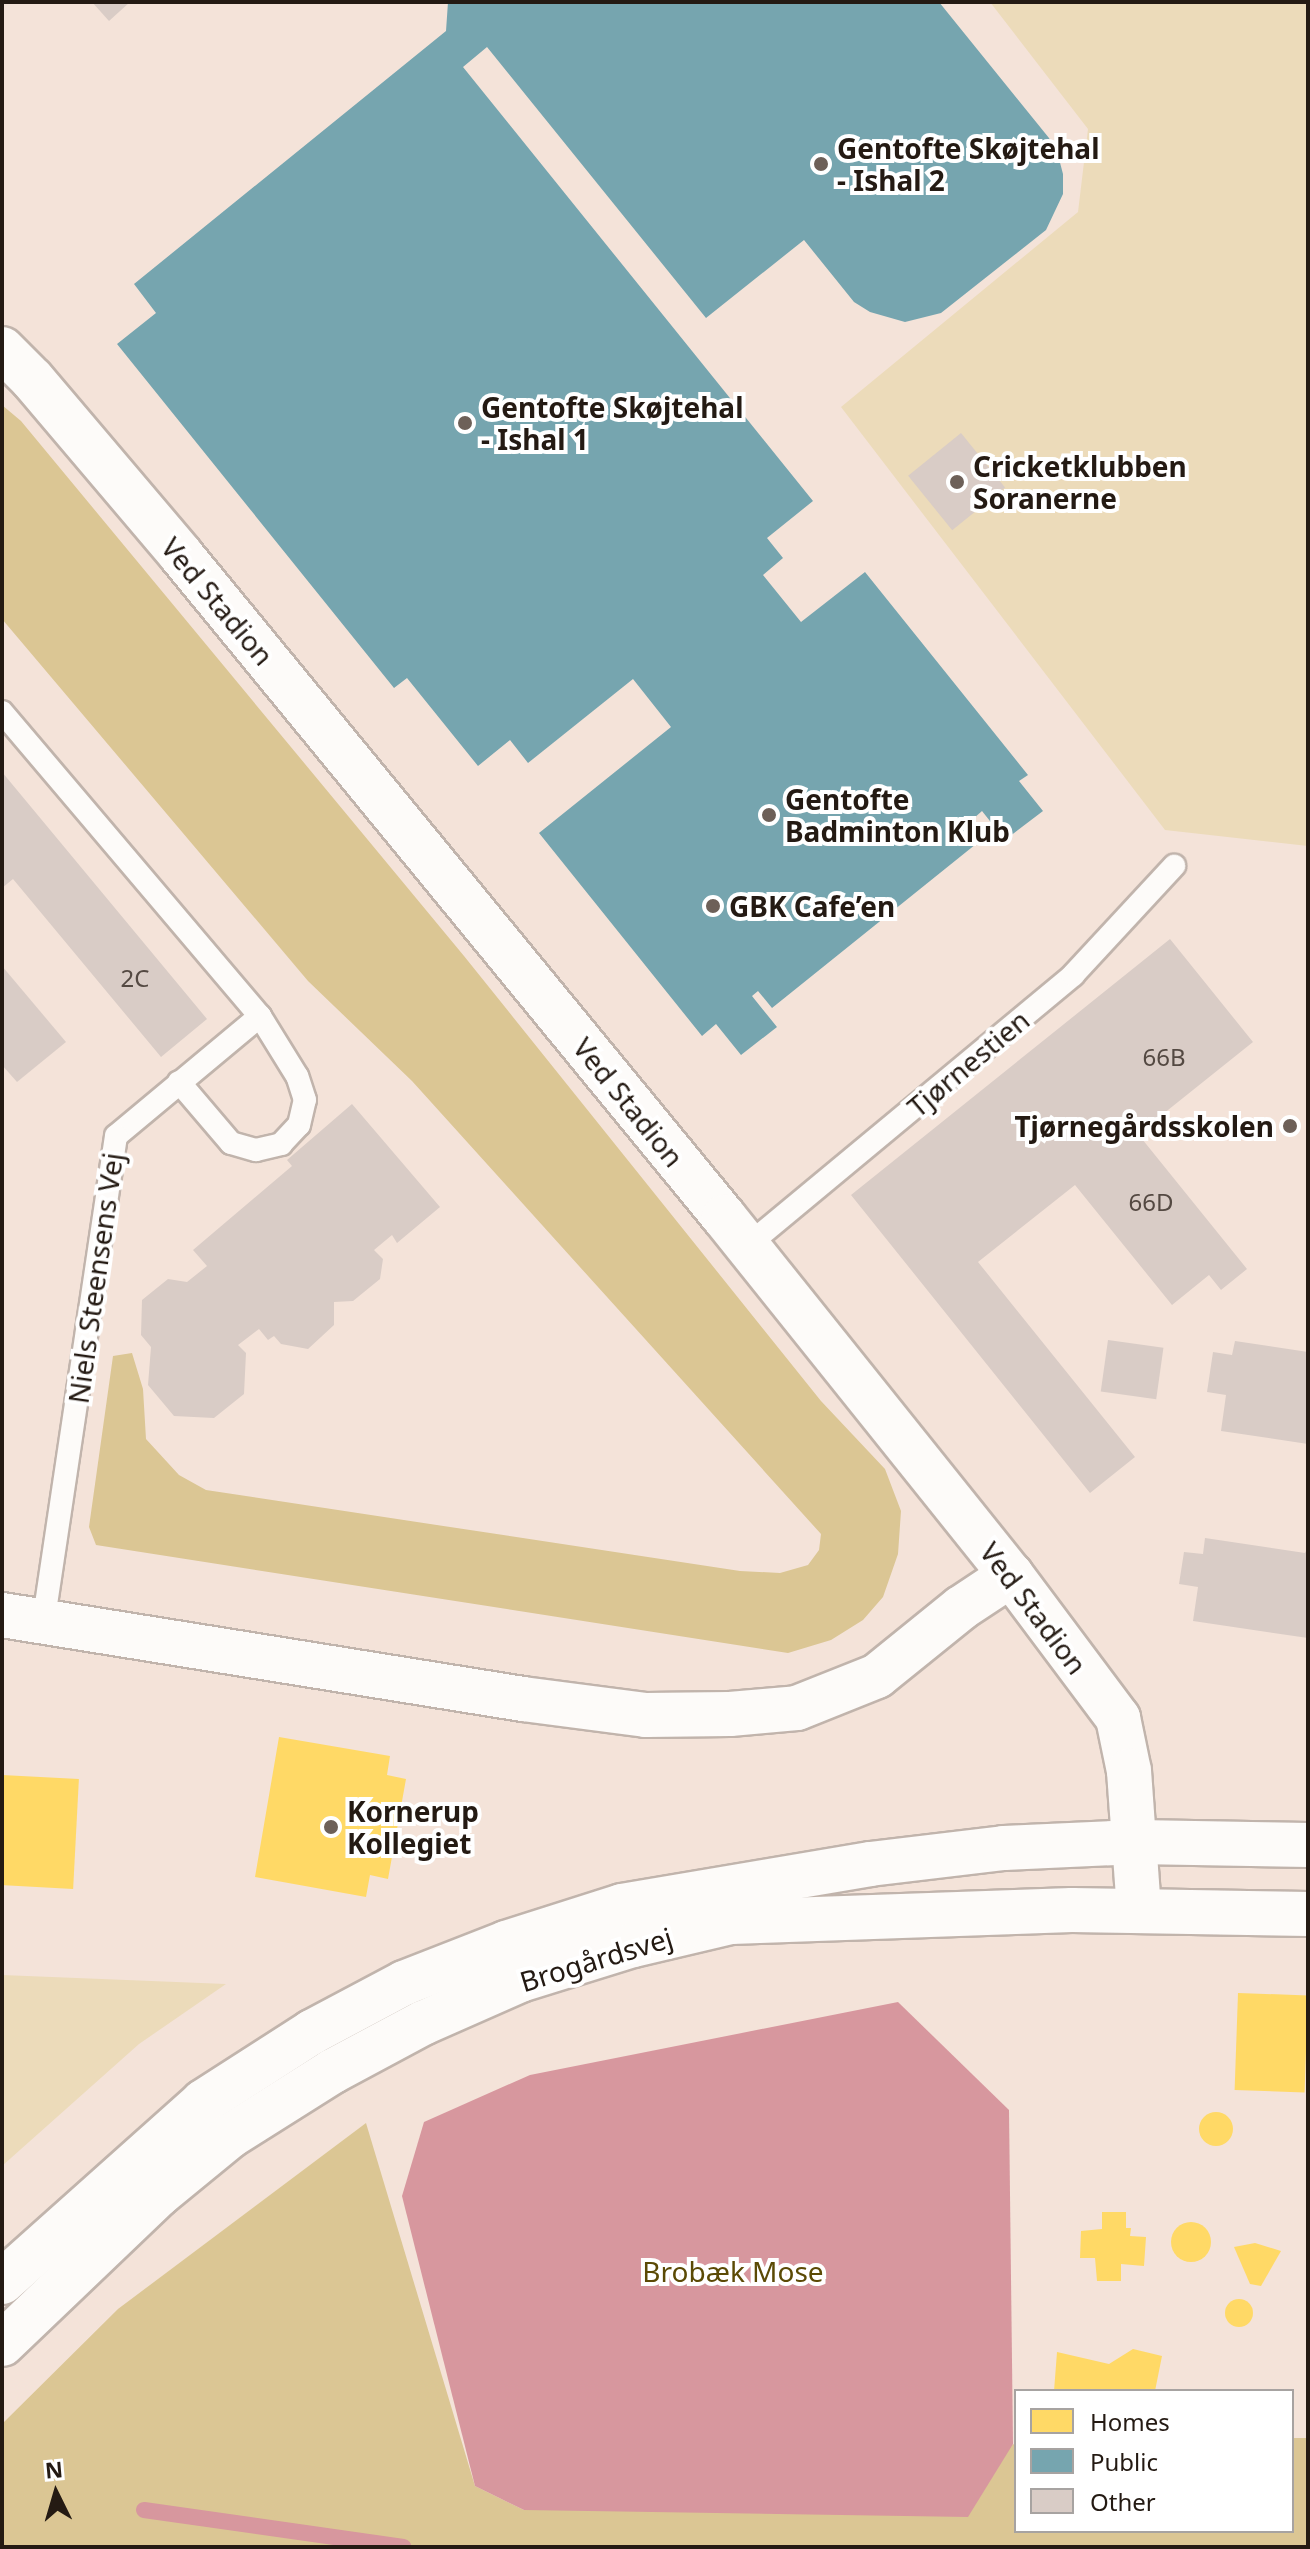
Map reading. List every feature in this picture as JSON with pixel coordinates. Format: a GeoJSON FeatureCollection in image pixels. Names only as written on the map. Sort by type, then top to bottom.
{"type":"FeatureCollection","features":[{"type":"Feature","properties":{"kind":"street","name":"Ved Stadion"},"geometry":{"type":"LineString","coordinates":[[2,349],[32,379],[181,555],[747,1246],[1011,1575],[1118,1718],[1128,1757],[1137,1842],[1139,1910]]}},
{"type":"Feature","properties":{"kind":"street"},"geometry":{"type":"LineString","coordinates":[[2,1615],[523,1699],[646,1715],[730,1714],[797,1708],[877,1676],[961,1608],[1011,1575]]}},
{"type":"Feature","properties":{"kind":"street","name":"Brogårdsvej"},"geometry":{"type":"LineString","coordinates":[[2,2282],[203,2102],[312,2032],[391,1990],[506,1943],[622,1906],[856,1866],[1004,1848],[1137,1842],[1308,1845]]}},
{"type":"Feature","properties":{"kind":"street","name":"Brogårdsvej"},"geometry":{"type":"LineString","coordinates":[[2,2344],[158,2195],[230,2136],[333,2071],[423,2023],[520,1980],[633,1945],[731,1922],[1139,1910],[1308,1914]]}},
{"type":"Feature","properties":{"kind":"lane"},"geometry":{"type":"LineString","coordinates":[[2,712],[260,1016],[297,1076],[305,1100],[299,1125],[281,1144],[256,1150],[231,1143],[179,1082]]}},
{"type":"Feature","properties":{"kind":"lane","name":"Tjørnestien"},"geometry":{"type":"LineString","coordinates":[[747,1246],[1073,975],[1174,866]]}},
{"type":"Feature","properties":{"kind":"lane","name":"Niels Steensens Vej"},"geometry":{"type":"LineString","coordinates":[[44,1620],[116,1136],[260,1016]]}},
{"type":"Feature","properties":{"kind":"shaded area"},"geometry":{"type":"Polygon","coordinates":[[[990,2],[1308,2],[1308,846],[1165,830],[841,407],[1078,212],[1088,129],[990,2]]]}},
{"type":"Feature","properties":{"kind":"shaded area"},"geometry":{"type":"Polygon","coordinates":[[[2,405],[21,421],[464,956],[821,1401],[885,1469],[901,1511],[898,1554],[883,1597],[863,1620],[831,1640],[788,1653],[96,1545],[89,1527],[113,1356],[132,1353],[143,1389],[146,1439],[179,1475],[206,1490],[740,1571],[780,1573],[808,1565],[819,1550],[821,1534],[412,1081],[308,981],[2,619],[2,405]]]}},
{"type":"Feature","properties":{"kind":"shaded area"},"geometry":{"type":"Polygon","coordinates":[[[2,1975],[226,1984],[139,2044],[2,2166],[2,1975]]]}},
{"type":"Feature","properties":{"kind":"shaded area"},"geometry":{"type":"Polygon","coordinates":[[[898,2002],[1009,2110],[1013,2444],[968,2517],[524,2510],[475,2486],[402,2196],[424,2122],[530,2075],[898,2002]]]}},
{"type":"Feature","properties":{"kind":"shaded area"},"geometry":{"type":"Polygon","coordinates":[[[366,2123],[475,2486],[524,2510],[1014,2444],[1014,2533],[1294,2533],[1294,2438],[1308,2438],[1308,2547],[2,2547],[2,2424],[118,2309],[366,2123]]]}},
{"type":"Feature","properties":{"kind":"building: Homes","name":"Kornerup Kollegiet"},"geometry":{"type":"Polygon","coordinates":[[[279,1737],[390,1756],[387,1775],[406,1779],[388,1879],[370,1875],[366,1897],[255,1877],[279,1737]]]}},
{"type":"Feature","properties":{"kind":"building: Homes"},"geometry":{"type":"Polygon","coordinates":[[[2,1775],[79,1779],[73,1889],[2,1885],[2,1775]]]}},
{"type":"Feature","properties":{"kind":"building: Homes"},"geometry":{"type":"Polygon","coordinates":[[[1238,1993],[1308,1995],[1305,2092],[1235,2090],[1238,1993]]]}},
{"type":"Feature","properties":{"kind":"building: Homes"},"geometry":{"type":"Polygon","coordinates":[[[1216,2112],[1228,2117],[1233,2129],[1228,2141],[1216,2146],[1204,2141],[1199,2129],[1204,2117],[1216,2112]]]}},
{"type":"Feature","properties":{"kind":"building: Homes"},"geometry":{"type":"Polygon","coordinates":[[[1102,2212],[1126,2212],[1126,2228],[1131,2228],[1130,2236],[1146,2237],[1144,2266],[1121,2264],[1121,2281],[1097,2281],[1095,2258],[1080,2258],[1081,2231],[1102,2229],[1102,2212]]]}},
{"type":"Feature","properties":{"kind":"building: Homes"},"geometry":{"type":"Polygon","coordinates":[[[1191,2222],[1205,2228],[1211,2242],[1205,2256],[1191,2262],[1177,2256],[1171,2242],[1177,2228],[1191,2222]]]}},
{"type":"Feature","properties":{"kind":"building: Homes"},"geometry":{"type":"Polygon","coordinates":[[[1255,2243],[1281,2251],[1261,2286],[1250,2284],[1234,2247],[1255,2243]]]}},
{"type":"Feature","properties":{"kind":"building: Homes"},"geometry":{"type":"Polygon","coordinates":[[[1239,2299],[1249,2303],[1253,2313],[1249,2323],[1239,2327],[1229,2323],[1225,2313],[1229,2303],[1239,2299]]]}},
{"type":"Feature","properties":{"kind":"building: Homes"},"geometry":{"type":"Polygon","coordinates":[[[1133,2349],[1162,2356],[1155,2389],[1054,2389],[1057,2352],[1109,2364],[1133,2349]]]}},
{"type":"Feature","properties":{"kind":"building: Public"},"geometry":{"type":"Polygon","coordinates":[[[448,2],[939,2],[1049,138],[1058,155],[1063,174],[1063,194],[1046,230],[941,313],[905,322],[870,312],[854,302],[804,240],[706,318],[487,47],[463,67],[813,501],[767,538],[783,558],[763,575],[801,622],[865,572],[1028,775],[1019,781],[1043,811],[1005,840],[982,811],[973,819],[986,836],[772,1008],[758,991],[752,996],[777,1027],[741,1055],[716,1024],[702,1036],[539,833],[671,727],[633,679],[528,763],[510,740],[478,766],[407,678],[394,688],[117,344],[156,313],[134,284],[446,31],[448,2]]]}},
{"type":"Feature","properties":{"kind":"building: Other"},"geometry":{"type":"Polygon","coordinates":[[[92,2],[130,2],[109,21],[92,2]]]}},
{"type":"Feature","properties":{"kind":"building: Other","name":"Cricketklubben Soranerne"},"geometry":{"type":"Polygon","coordinates":[[[961,433],[1005,487],[952,530],[908,476],[961,433]]]}},
{"type":"Feature","properties":{"kind":"building: Other"},"geometry":{"type":"Polygon","coordinates":[[[2,772],[207,1019],[161,1057],[13,879],[2,888],[2,772]]]}},
{"type":"Feature","properties":{"kind":"building: Other"},"geometry":{"type":"Polygon","coordinates":[[[1170,939],[1253,1042],[1138,1134],[1247,1269],[1221,1290],[1209,1275],[1172,1305],[1075,1185],[978,1262],[1135,1457],[1090,1493],[851,1195],[1170,939]]]}},
{"type":"Feature","properties":{"kind":"building: Other"},"geometry":{"type":"Polygon","coordinates":[[[2,966],[66,1042],[17,1082],[2,1065],[2,966]]]}},
{"type":"Feature","properties":{"kind":"building: Other"},"geometry":{"type":"Polygon","coordinates":[[[352,1104],[440,1207],[397,1243],[392,1235],[374,1250],[383,1259],[380,1279],[353,1301],[334,1302],[334,1325],[308,1349],[281,1344],[274,1336],[268,1340],[259,1329],[238,1345],[246,1353],[244,1394],[214,1418],[174,1416],[148,1385],[151,1347],[141,1335],[142,1300],[168,1279],[187,1282],[207,1266],[193,1250],[292,1166],[287,1160],[352,1104]]]}},
{"type":"Feature","properties":{"kind":"building: Other"},"geometry":{"type":"Polygon","coordinates":[[[1108,1340],[1163,1348],[1156,1399],[1101,1391],[1108,1340]]]}},
{"type":"Feature","properties":{"kind":"building: Other"},"geometry":{"type":"Polygon","coordinates":[[[1235,1341],[1308,1352],[1308,1444],[1221,1431],[1226,1395],[1207,1392],[1213,1352],[1232,1355],[1235,1341]]]}},
{"type":"Feature","properties":{"kind":"building: Other"},"geometry":{"type":"Polygon","coordinates":[[[1205,1538],[1305,1553],[1308,1547],[1308,1638],[1193,1621],[1198,1587],[1179,1584],[1184,1552],[1203,1554],[1205,1538]]]}},
{"type":"Feature","properties":{"kind":"waterway"},"geometry":{"type":"LineString","coordinates":[[144,2510],[403,2547]]}},
{"type":"Feature","properties":{"kind":"place","name":"Gentofte Skøjtehal - Ishal 2"},"geometry":{"type":"Point","coordinates":[821,164]}},
{"type":"Feature","properties":{"kind":"place","name":"Gentofte Skøjtehal - Ishal 1"},"geometry":{"type":"Point","coordinates":[465,423]}},
{"type":"Feature","properties":{"kind":"place","name":"Cricketklubben Soranerne"},"geometry":{"type":"Point","coordinates":[957,482]}},
{"type":"Feature","properties":{"kind":"place","name":"Gentofte Badminton Klub"},"geometry":{"type":"Point","coordinates":[769,815]}},
{"type":"Feature","properties":{"kind":"place","name":"GBK Cafe’en"},"geometry":{"type":"Point","coordinates":[713,906]}},
{"type":"Feature","properties":{"kind":"place","name":"Tjørnegårdsskolen"},"geometry":{"type":"Point","coordinates":[1290,1126]}},
{"type":"Feature","properties":{"kind":"place","name":"Kornerup Kollegiet"},"geometry":{"type":"Point","coordinates":[331,1827]}},
{"type":"Feature","properties":{"kind":"park label","name":"Brobæk Mose"},"geometry":{"type":"Point","coordinates":[733,2271]}}]}
